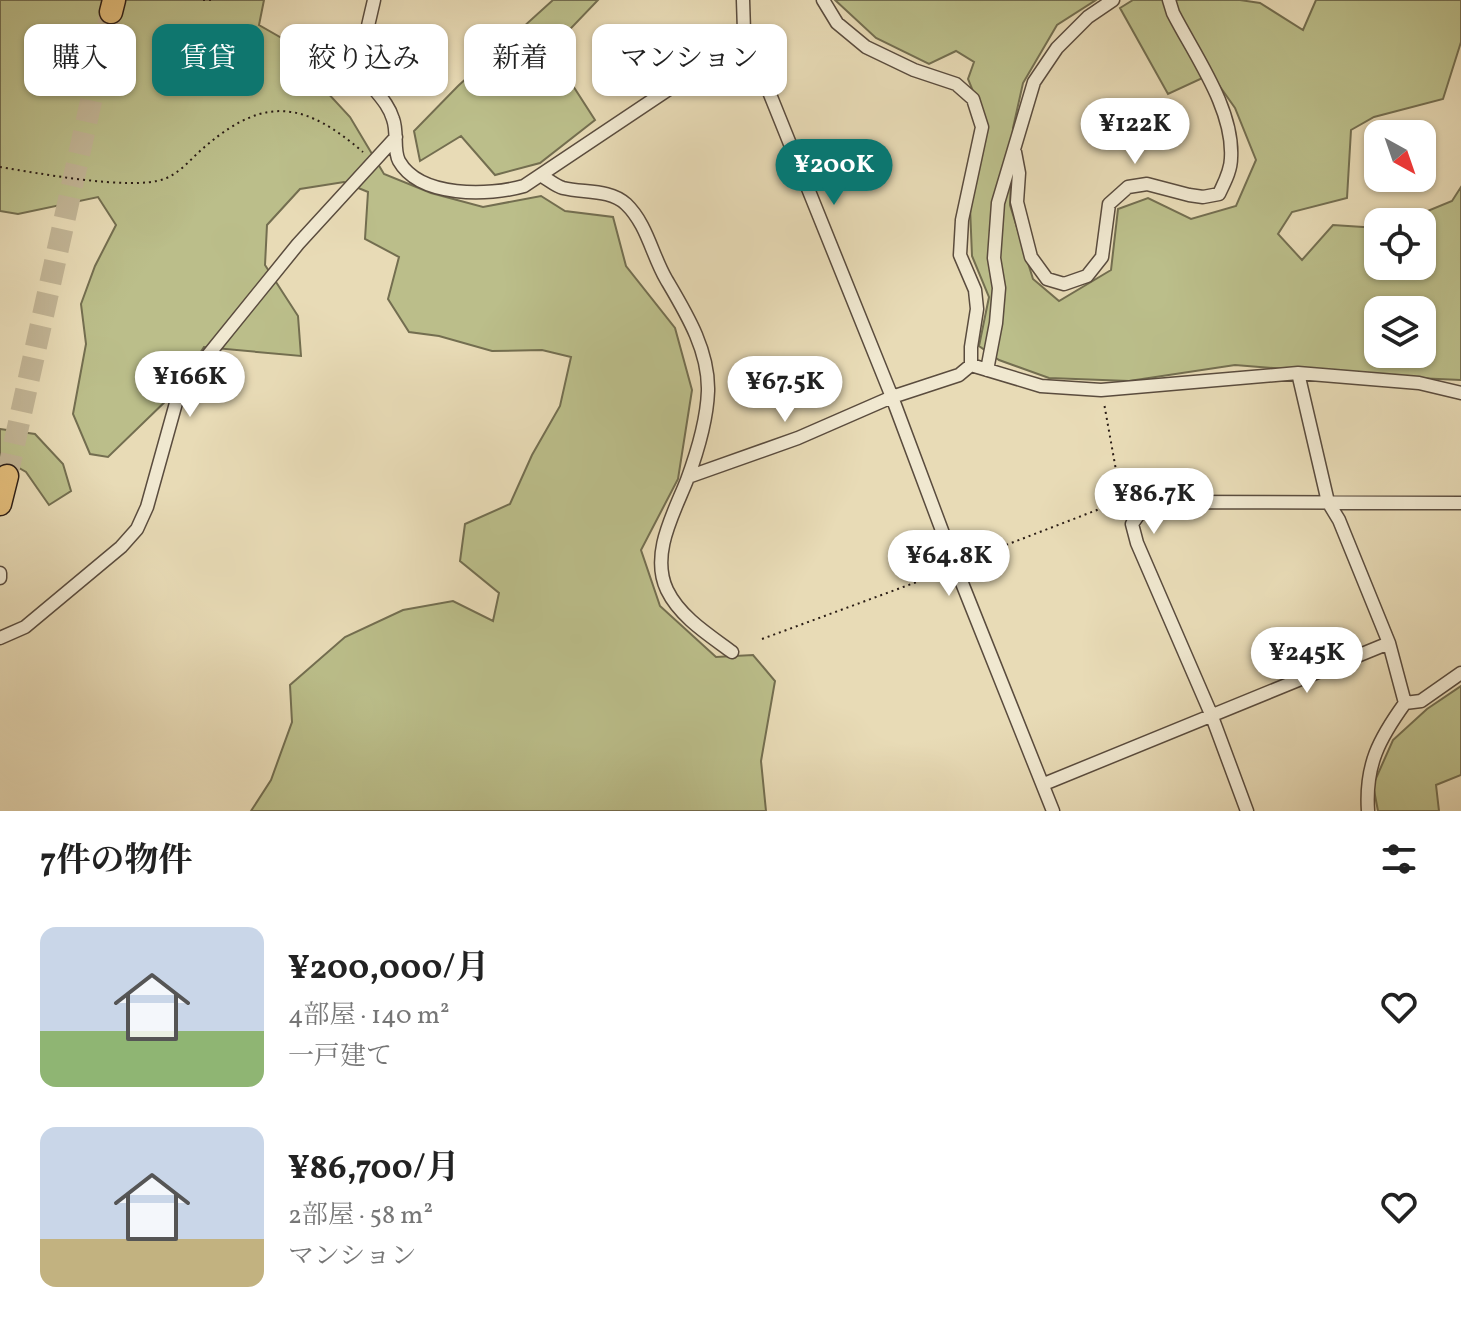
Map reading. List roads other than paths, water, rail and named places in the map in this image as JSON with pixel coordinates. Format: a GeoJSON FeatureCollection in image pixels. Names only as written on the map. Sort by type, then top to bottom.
{"type":"FeatureCollection","features":[{"type":"Feature","properties":{"kind":"highway"},"geometry":{"type":"LineString","coordinates":[[0,504],[7,476]]}},
{"type":"Feature","properties":{"kind":"street"},"geometry":{"type":"LineString","coordinates":[[374,0],[363,56],[365,76],[383,97],[394,119],[398,159],[412,176],[436,188],[507,191],[524,186],[659,96]]}},
{"type":"Feature","properties":{"kind":"street"},"geometry":{"type":"LineString","coordinates":[[743,0],[744,24]]}},
{"type":"Feature","properties":{"kind":"street"},"geometry":{"type":"LineString","coordinates":[[823,0],[837,23],[866,47],[914,70],[956,84],[973,99],[982,127],[962,220],[960,255],[975,290],[977,309],[971,365]]}},
{"type":"Feature","properties":{"kind":"street"},"geometry":{"type":"LineString","coordinates":[[987,370],[999,288],[994,258],[998,203],[1034,82],[1057,48],[1088,17],[1113,0]]}},
{"type":"Feature","properties":{"kind":"street"},"geometry":{"type":"LineString","coordinates":[[1015,152],[1019,173],[1017,202],[1031,257],[1047,279],[1064,284],[1087,276],[1102,257],[1109,204],[1128,187],[1147,184],[1203,197],[1219,194],[1228,176],[1231,158],[1226,116],[1169,0]]}},
{"type":"Feature","properties":{"kind":"street"},"geometry":{"type":"LineString","coordinates":[[771,96],[1053,811]]}},
{"type":"Feature","properties":{"kind":"street"},"geometry":{"type":"LineString","coordinates":[[0,638],[25,627],[121,547],[137,529],[147,507],[176,403],[196,370],[298,244],[396,137]]}},
{"type":"Feature","properties":{"kind":"street"},"geometry":{"type":"LineString","coordinates":[[542,176],[560,187],[616,196],[629,206],[642,226],[665,277],[687,312],[705,363],[708,391],[688,477],[669,523],[661,574],[668,592],[689,619],[732,652]]}},
{"type":"Feature","properties":{"kind":"street"},"geometry":{"type":"LineString","coordinates":[[971,365],[1041,386],[1101,390],[1298,373],[1419,383],[1461,393]]}},
{"type":"Feature","properties":{"kind":"street"},"geometry":{"type":"LineString","coordinates":[[688,477],[798,438],[892,397],[959,375],[971,365]]}},
{"type":"Feature","properties":{"kind":"street"},"geometry":{"type":"LineString","coordinates":[[1298,373],[1328,502],[1339,520],[1389,643],[1405,703],[1373,754],[1368,811]]}},
{"type":"Feature","properties":{"kind":"street"},"geometry":{"type":"LineString","coordinates":[[1247,811],[1211,714],[1137,543],[1132,524],[1142,510],[1160,502],[1461,503]]}},
{"type":"Feature","properties":{"kind":"street"},"geometry":{"type":"LineString","coordinates":[[1044,784],[1389,643]]}},
{"type":"Feature","properties":{"kind":"street"},"geometry":{"type":"LineString","coordinates":[[1405,703],[1421,701],[1461,673]]}},
{"type":"Feature","properties":{"kind":"tunnel"},"geometry":{"type":"LineString","coordinates":[[7,476],[111,12]]}}]}
